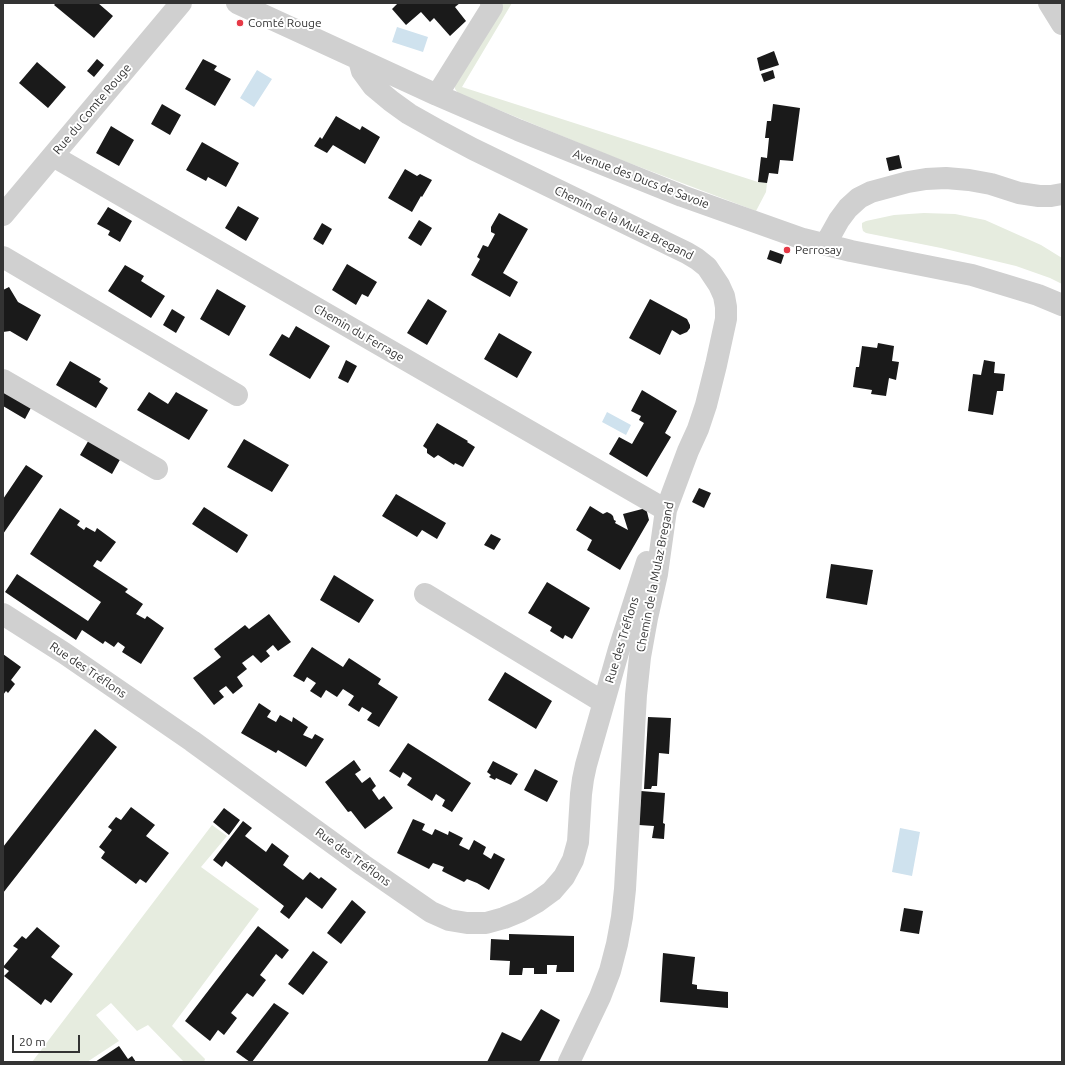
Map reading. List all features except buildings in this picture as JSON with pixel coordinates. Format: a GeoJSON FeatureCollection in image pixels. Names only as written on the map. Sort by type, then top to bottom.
{"type":"FeatureCollection","features":[{"type":"Feature","properties":{"kind":"street","name":"Rue du Comte Rouge"},"geometry":{"type":"LineString","coordinates":[[3,215],[181,3]]}},
{"type":"Feature","properties":{"kind":"street","name":"Avenue des Ducs de Savoie"},"geometry":{"type":"LineString","coordinates":[[237,3],[437,95],[518,130],[682,196],[825,245],[1005,284],[1062,305]]}},
{"type":"Feature","properties":{"kind":"street"},"geometry":{"type":"LineString","coordinates":[[437,95],[492,7],[491,3]]}},
{"type":"Feature","properties":{"kind":"street"},"geometry":{"type":"LineString","coordinates":[[1049,3],[1062,24]]}},
{"type":"Feature","properties":{"kind":"street","name":"Chemin de la Mulaz Bregand"},"geometry":{"type":"LineString","coordinates":[[359,60],[362,71],[374,86],[390,101],[409,114],[473,149],[697,259],[707,267],[713,275],[724,296],[726,319],[706,405],[666,510],[657,574],[640,657],[636,695],[625,881],[622,917],[617,944],[610,971],[600,997],[569,1062]]}},
{"type":"Feature","properties":{"kind":"street","name":"Chemin du Ferrage"},"geometry":{"type":"LineString","coordinates":[[53,156],[666,510]]}},
{"type":"Feature","properties":{"kind":"street"},"geometry":{"type":"LineString","coordinates":[[825,245],[839,220],[848,208],[859,198],[871,192],[908,182],[946,178],[991,184],[1019,193],[1039,196],[1062,194]]}},
{"type":"Feature","properties":{"kind":"street"},"geometry":{"type":"LineString","coordinates":[[3,257],[237,395]]}},
{"type":"Feature","properties":{"kind":"street"},"geometry":{"type":"LineString","coordinates":[[3,380],[157,469]]}},
{"type":"Feature","properties":{"kind":"street","name":"Rue des Tréflons"},"geometry":{"type":"LineString","coordinates":[[3,614],[64,653],[192,741],[363,865],[432,912],[448,920],[467,923],[486,922],[504,918],[537,902],[552,891],[564,876],[573,860],[578,842],[583,779],[603,702],[653,543],[666,510]]}},
{"type":"Feature","properties":{"kind":"street","name":"Rue des Tréflons"},"geometry":{"type":"LineString","coordinates":[[425,594],[603,702]]}},
{"type":"Feature","properties":{"kind":"shaded area"},"geometry":{"type":"Polygon","coordinates":[[[501,3],[512,3],[462,87],[758,182],[767,183],[766,192],[756,211],[608,155],[458,93],[455,89],[455,85],[501,3]]]}},
{"type":"Feature","properties":{"kind":"shaded area"},"geometry":{"type":"Polygon","coordinates":[[[924,213],[955,214],[985,220],[1041,245],[1062,258],[1062,284],[1050,278],[1016,266],[941,248],[866,233],[863,231],[862,223],[866,221],[894,215],[924,213]]]}},
{"type":"Feature","properties":{"kind":"shaded area"},"geometry":{"type":"Polygon","coordinates":[[[212,825],[227,836],[201,867],[259,909],[172,1026],[205,1059],[204,1062],[184,1062],[148,1025],[137,1031],[111,1003],[96,1015],[119,1041],[87,1062],[32,1062],[212,825]]]}},
{"type":"Feature","properties":{"kind":"water"},"geometry":{"type":"Polygon","coordinates":[[[397,27],[428,37],[423,52],[392,42],[397,27]]]}},
{"type":"Feature","properties":{"kind":"water"},"geometry":{"type":"Polygon","coordinates":[[[257,70],[272,79],[254,107],[240,98],[257,70]]]}},
{"type":"Feature","properties":{"kind":"water"},"geometry":{"type":"Polygon","coordinates":[[[607,412],[631,425],[626,435],[602,422],[607,412]]]}},
{"type":"Feature","properties":{"kind":"water"},"geometry":{"type":"Polygon","coordinates":[[[900,828],[920,832],[912,876],[892,872],[900,828]]]}},
{"type":"Feature","properties":{"kind":"place","name":"Comté Rouge"},"geometry":{"type":"Point","coordinates":[240,23]}},
{"type":"Feature","properties":{"kind":"place","name":"Perrosay"},"geometry":{"type":"Point","coordinates":[787,250]}}]}
